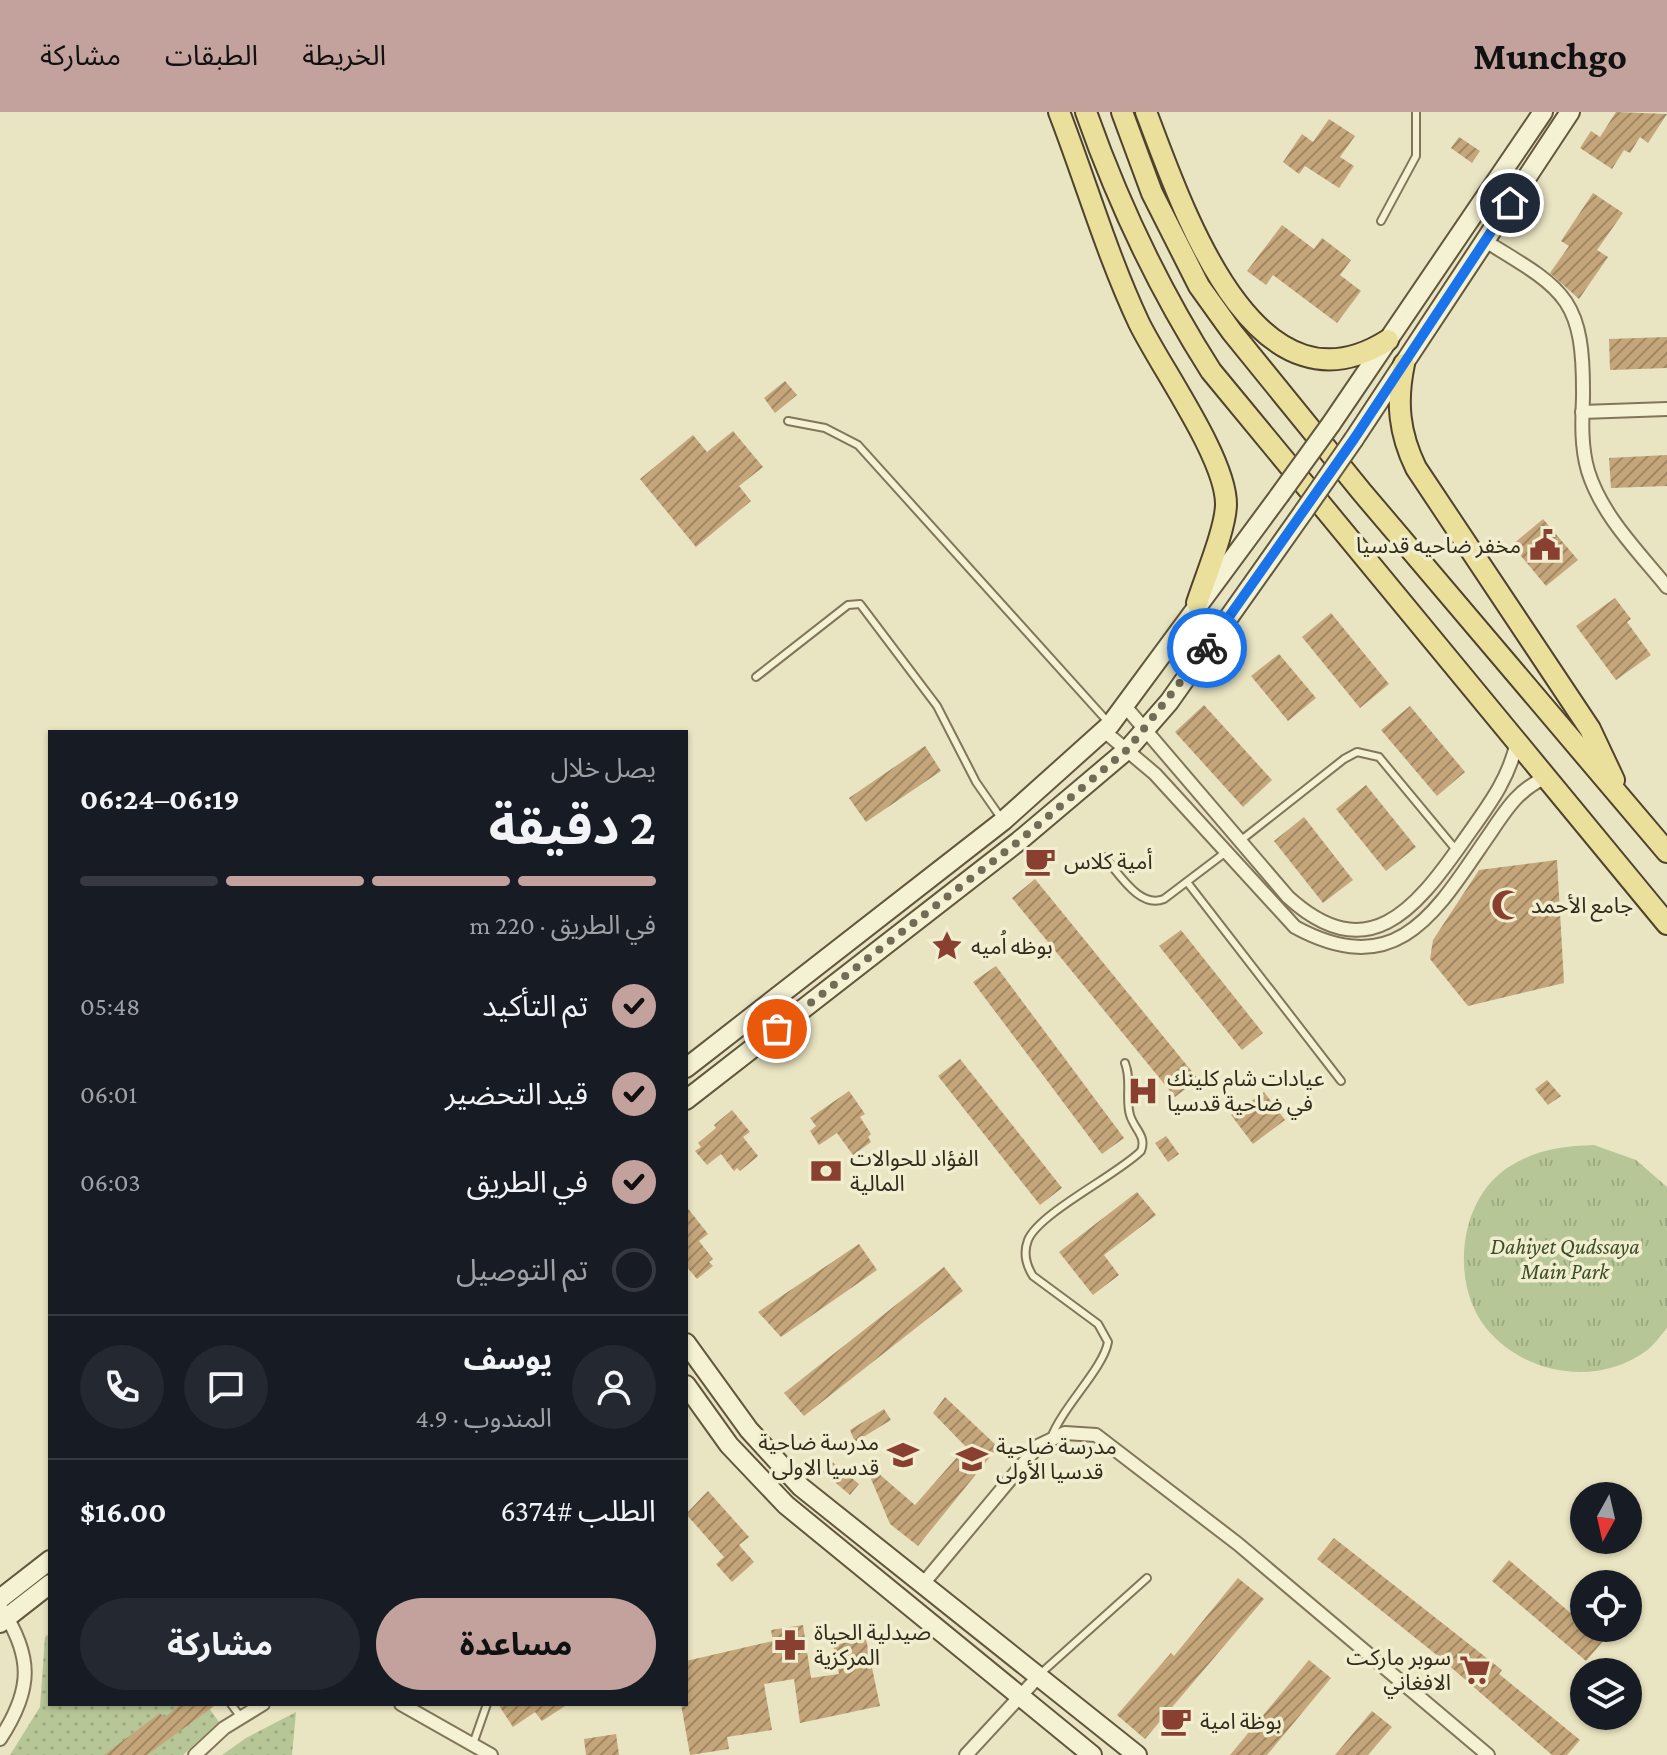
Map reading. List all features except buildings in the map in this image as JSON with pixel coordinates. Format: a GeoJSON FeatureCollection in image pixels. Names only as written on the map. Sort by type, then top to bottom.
{"type":"FeatureCollection","features":[{"type":"Feature","properties":{"kind":"main road"},"geometry":{"type":"LineString","coordinates":[[1059,112],[1100,230],[1140,324],[1205,441],[1224,488],[1225,518],[1197,603]]}},
{"type":"Feature","properties":{"kind":"main road"},"geometry":{"type":"LineString","coordinates":[[1086,112],[1151,267],[1177,317],[1211,371],[1517,738],[1667,924]]}},
{"type":"Feature","properties":{"kind":"main road"},"geometry":{"type":"LineString","coordinates":[[1122,112],[1152,193],[1199,286],[1232,332],[1361,491],[1667,852]]}},
{"type":"Feature","properties":{"kind":"main road"},"geometry":{"type":"LineString","coordinates":[[1146,112],[1175,186],[1219,277],[1265,337],[1307,357],[1329,359],[1370,351],[1388,340]]}},
{"type":"Feature","properties":{"kind":"main road"},"geometry":{"type":"LineString","coordinates":[[688,1066],[1003,821],[1107,728],[1331,424],[1543,112]]}},
{"type":"Feature","properties":{"kind":"main road"},"geometry":{"type":"LineString","coordinates":[[688,1098],[1019,841],[1128,749],[1147,729],[1354,439],[1570,112]]}},
{"type":"Feature","properties":{"kind":"main road"},"geometry":{"type":"LineString","coordinates":[[1404,364],[1400,417],[1407,448],[1416,468],[1590,729],[1618,795]]}},
{"type":"Feature","properties":{"kind":"main road"},"geometry":{"type":"LineString","coordinates":[[807,975],[823,994]]}},
{"type":"Feature","properties":{"kind":"main road"},"geometry":{"type":"LineString","coordinates":[[688,1346],[749,1430],[801,1487],[1137,1755]]}},
{"type":"Feature","properties":{"kind":"main road"},"geometry":{"type":"LineString","coordinates":[[688,1388],[729,1445],[786,1505],[1092,1755]]}},
{"type":"Feature","properties":{"kind":"main road"},"geometry":{"type":"LineString","coordinates":[[0,1599],[48,1562]]}},
{"type":"Feature","properties":{"kind":"main road"},"geometry":{"type":"LineString","coordinates":[[888,1587],[902,1570]]}},
{"type":"Feature","properties":{"kind":"main road"},"geometry":{"type":"LineString","coordinates":[[3,1616],[48,1585]]}},
{"type":"Feature","properties":{"kind":"main road"},"geometry":{"type":"LineString","coordinates":[[921,1613],[929,1590]]}},
{"type":"Feature","properties":{"kind":"street"},"geometry":{"type":"LineString","coordinates":[[1485,241],[1543,276],[1561,293],[1574,313],[1581,336],[1582,441],[1598,496],[1613,521],[1667,587]]}},
{"type":"Feature","properties":{"kind":"street"},"geometry":{"type":"LineString","coordinates":[[1582,412],[1667,409]]}},
{"type":"Feature","properties":{"kind":"street"},"geometry":{"type":"LineString","coordinates":[[1124,705],[1305,913],[1326,924],[1349,929],[1373,927],[1395,920],[1411,909],[1457,851],[1504,781],[1517,738]]}},
{"type":"Feature","properties":{"kind":"street"},"geometry":{"type":"LineString","coordinates":[[1107,728],[1295,927],[1320,941],[1349,947],[1378,945],[1423,924],[1438,908],[1518,795],[1547,777]]}},
{"type":"Feature","properties":{"kind":"street"},"geometry":{"type":"LineString","coordinates":[[1226,852],[1240,841]]}},
{"type":"Feature","properties":{"kind":"street"},"geometry":{"type":"LineString","coordinates":[[929,1590],[1038,1446],[1051,1438],[1081,1432],[1109,1442],[1274,1574],[1488,1755]]}},
{"type":"Feature","properties":{"kind":"street"},"geometry":{"type":"LineString","coordinates":[[0,1739],[15,1716],[26,1675],[19,1637],[3,1616]]}},
{"type":"Feature","properties":{"kind":"street"},"geometry":{"type":"LineString","coordinates":[[966,1755],[1038,1677]]}},
{"type":"Feature","properties":{"kind":"street"},"geometry":{"type":"LineString","coordinates":[[195,1755],[240,1716],[259,1706]]}},
{"type":"Feature","properties":{"kind":"street"},"geometry":{"type":"LineString","coordinates":[[405,1706],[491,1755]]}},
{"type":"Feature","properties":{"kind":"lane"},"geometry":{"type":"LineString","coordinates":[[1381,221],[1416,156],[1416,112]]}},
{"type":"Feature","properties":{"kind":"lane"},"geometry":{"type":"LineString","coordinates":[[788,421],[825,428],[858,445],[1107,728]]}},
{"type":"Feature","properties":{"kind":"lane"},"geometry":{"type":"LineString","coordinates":[[756,677],[848,605],[860,604],[937,706],[976,782],[1003,821]]}},
{"type":"Feature","properties":{"kind":"lane"},"geometry":{"type":"LineString","coordinates":[[1240,841],[1344,759],[1365,752],[1379,757],[1457,851]]}},
{"type":"Feature","properties":{"kind":"lane"},"geometry":{"type":"LineString","coordinates":[[1104,857],[1140,897],[1152,902],[1164,899],[1226,852]]}},
{"type":"Feature","properties":{"kind":"lane"},"geometry":{"type":"LineString","coordinates":[[1187,882],[1341,1081]]}},
{"type":"Feature","properties":{"kind":"lane"},"geometry":{"type":"LineString","coordinates":[[1051,1438],[1061,1415],[1108,1342],[1098,1324],[1033,1276],[1027,1266],[1027,1243],[1041,1224],[1141,1151],[1143,1139],[1130,1114],[1130,1078],[1125,1063]]}},
{"type":"Feature","properties":{"kind":"lane"},"geometry":{"type":"LineString","coordinates":[[1038,1677],[1147,1578]]}},
{"type":"Feature","properties":{"kind":"lane"},"geometry":{"type":"LineString","coordinates":[[232,1706],[240,1716]]}},
{"type":"Feature","properties":{"kind":"lane"},"geometry":{"type":"LineString","coordinates":[[473,1744],[486,1706]]}},
{"type":"Feature","properties":{"kind":"green space","name":"Dahiyet Qudssaya Main Park"},"geometry":{"type":"Polygon","coordinates":[[[1594,1145],[1636,1160],[1667,1187],[1667,1328],[1649,1349],[1627,1362],[1606,1369],[1562,1371],[1520,1356],[1486,1328],[1474,1309],[1467,1287],[1465,1240],[1480,1197],[1494,1179],[1512,1165],[1552,1149],[1594,1145]]]}},
{"type":"Feature","properties":{"kind":"green space"},"geometry":{"type":"Polygon","coordinates":[[[48,1635],[48,1706],[207,1706],[219,1722],[183,1755],[10,1755],[40,1707],[45,1637],[48,1635]]]}},
{"type":"Feature","properties":{"kind":"green space"},"geometry":{"type":"Polygon","coordinates":[[[296,1712],[292,1755],[222,1755],[246,1738],[296,1712]]]}},
{"type":"Feature","properties":{"kind":"way so far"},"geometry":{"type":"LineString","coordinates":[[777,1029],[1019,841],[1128,749],[1169,702],[1207,648]]}},
{"type":"Feature","properties":{"kind":"place","name":"مخفر ضاحيه قدسيا"},"geometry":{"type":"Point","coordinates":[1545,545]}},
{"type":"Feature","properties":{"kind":"place","name":"أمية كلاس"},"geometry":{"type":"Point","coordinates":[1040,861]}},
{"type":"Feature","properties":{"kind":"place","name":"جامع الأحمد"},"geometry":{"type":"Point","coordinates":[1507,905]}},
{"type":"Feature","properties":{"kind":"place","name":"بوظه اُميه"},"geometry":{"type":"Point","coordinates":[947,946]}},
{"type":"Feature","properties":{"kind":"place","name":"عيادات شام كلينك في ضاحية قدسيا"},"geometry":{"type":"Point","coordinates":[1143,1091]}},
{"type":"Feature","properties":{"kind":"place","name":"الفؤاد للحوالات المالية"},"geometry":{"type":"Point","coordinates":[826,1171]}},
{"type":"Feature","properties":{"kind":"place","name":"مدرسة ضاحية قدسيا الاولى"},"geometry":{"type":"Point","coordinates":[903,1455]}},
{"type":"Feature","properties":{"kind":"place","name":"مدرسة ضاحية قدسيا الأولى"},"geometry":{"type":"Point","coordinates":[972,1459]}},
{"type":"Feature","properties":{"kind":"place","name":"صيدلية الحياة المركزية"},"geometry":{"type":"Point","coordinates":[790,1645]}},
{"type":"Feature","properties":{"kind":"place","name":"سوبر ماركت الافغاني"},"geometry":{"type":"Point","coordinates":[1475,1670]}},
{"type":"Feature","properties":{"kind":"place","name":"بوظة امية"},"geometry":{"type":"Point","coordinates":[1176,1721]}},
{"type":"Feature","properties":{"kind":"route"},"geometry":{"type":"LineString","coordinates":[[1207,648],[1354,439],[1510,203]]}}]}
